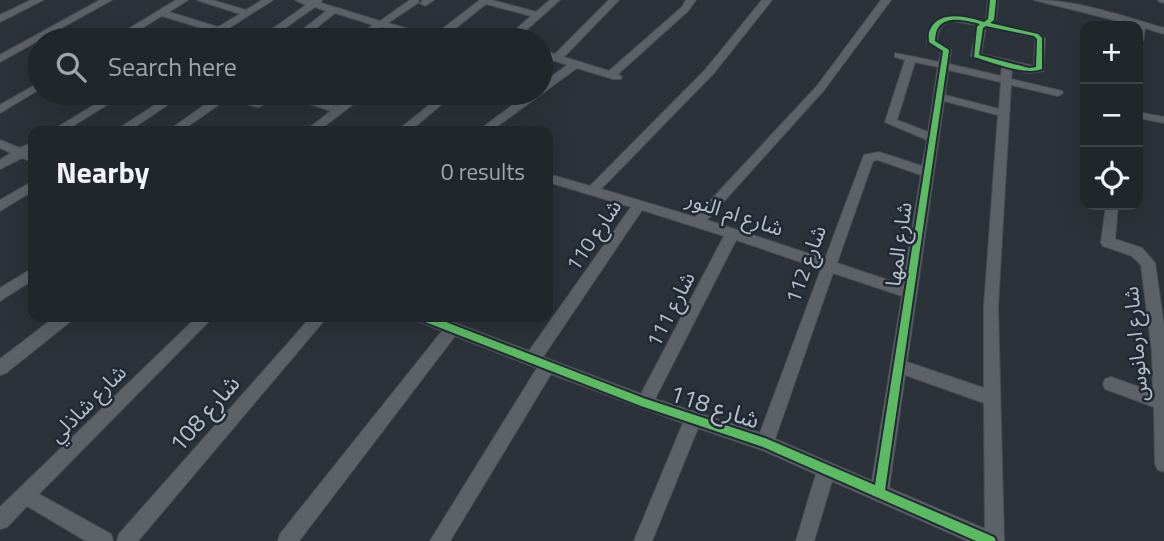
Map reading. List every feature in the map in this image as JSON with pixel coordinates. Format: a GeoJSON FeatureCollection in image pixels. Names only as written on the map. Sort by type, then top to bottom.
{"type":"FeatureCollection","features":[{"type":"Feature","properties":{"kind":"street"},"geometry":{"type":"LineString","coordinates":[[0,19],[38,0]]}},
{"type":"Feature","properties":{"kind":"street"},"geometry":{"type":"LineString","coordinates":[[56,28],[107,0]]}},
{"type":"Feature","properties":{"kind":"street"},"geometry":{"type":"LineString","coordinates":[[136,28],[183,0]]}},
{"type":"Feature","properties":{"kind":"street"},"geometry":{"type":"LineString","coordinates":[[202,0],[247,13]]}},
{"type":"Feature","properties":{"kind":"street"},"geometry":{"type":"LineString","coordinates":[[222,28],[268,0]]}},
{"type":"Feature","properties":{"kind":"street"},"geometry":{"type":"LineString","coordinates":[[299,0],[316,2],[333,10],[394,28]]}},
{"type":"Feature","properties":{"kind":"street"},"geometry":{"type":"LineString","coordinates":[[450,28],[486,0],[536,15]]}},
{"type":"Feature","properties":{"kind":"street"},"geometry":{"type":"LineString","coordinates":[[522,28],[555,0]]}},
{"type":"Feature","properties":{"kind":"street"},"geometry":{"type":"LineString","coordinates":[[557,58],[614,0]]}},
{"type":"Feature","properties":{"kind":"street"},"geometry":{"type":"LineString","coordinates":[[592,191],[710,71],[767,0]]}},
{"type":"Feature","properties":{"kind":"street"},"geometry":{"type":"LineString","coordinates":[[698,222],[788,127],[852,48],[886,0]]}},
{"type":"Feature","properties":{"kind":"street"},"geometry":{"type":"LineString","coordinates":[[983,23],[991,20],[993,0]]}},
{"type":"Feature","properties":{"kind":"street"},"geometry":{"type":"LineString","coordinates":[[1039,0],[1132,21]]}},
{"type":"Feature","properties":{"kind":"street"},"geometry":{"type":"LineString","coordinates":[[374,28],[423,1]]}},
{"type":"Feature","properties":{"kind":"street"},"geometry":{"type":"LineString","coordinates":[[553,57],[614,76],[686,1]]}},
{"type":"Feature","properties":{"kind":"street"},"geometry":{"type":"LineString","coordinates":[[279,28],[316,2]]}},
{"type":"Feature","properties":{"kind":"street"},"geometry":{"type":"LineString","coordinates":[[310,28],[333,10]]}},
{"type":"Feature","properties":{"kind":"street"},"geometry":{"type":"LineString","coordinates":[[162,13],[212,28]]}},
{"type":"Feature","properties":{"kind":"street"},"geometry":{"type":"LineString","coordinates":[[932,138],[891,122],[906,56],[944,66],[1006,73],[1037,70],[1040,39],[1036,35],[950,17],[936,26],[931,40],[946,48],[944,66]]}},
{"type":"Feature","properties":{"kind":"street"},"geometry":{"type":"LineString","coordinates":[[983,23],[976,56],[1006,73],[1058,93]]}},
{"type":"Feature","properties":{"kind":"street"},"geometry":{"type":"LineString","coordinates":[[1143,24],[1164,31]]}},
{"type":"Feature","properties":{"kind":"street"},"geometry":{"type":"LineString","coordinates":[[0,59],[28,44]]}},
{"type":"Feature","properties":{"kind":"street"},"geometry":{"type":"LineString","coordinates":[[553,76],[575,64]]}},
{"type":"Feature","properties":{"kind":"street","name":"شارع المها"},"geometry":{"type":"LineString","coordinates":[[879,493],[944,66]]}},
{"type":"Feature","properties":{"kind":"street"},"geometry":{"type":"LineString","coordinates":[[993,541],[991,306],[1006,73]]}},
{"type":"Feature","properties":{"kind":"street"},"geometry":{"type":"LineString","coordinates":[[0,110],[28,92]]}},
{"type":"Feature","properties":{"kind":"street"},"geometry":{"type":"LineString","coordinates":[[940,97],[1002,113]]}},
{"type":"Feature","properties":{"kind":"street"},"geometry":{"type":"LineString","coordinates":[[65,126],[101,105]]}},
{"type":"Feature","properties":{"kind":"street"},"geometry":{"type":"LineString","coordinates":[[129,126],[161,105]]}},
{"type":"Feature","properties":{"kind":"street"},"geometry":{"type":"LineString","coordinates":[[181,126],[209,105]]}},
{"type":"Feature","properties":{"kind":"street"},"geometry":{"type":"LineString","coordinates":[[324,105],[340,110]]}},
{"type":"Feature","properties":{"kind":"street"},"geometry":{"type":"LineString","coordinates":[[318,126],[347,105]]}},
{"type":"Feature","properties":{"kind":"street"},"geometry":{"type":"LineString","coordinates":[[409,126],[435,105]]}},
{"type":"Feature","properties":{"kind":"street"},"geometry":{"type":"LineString","coordinates":[[491,126],[519,105]]}},
{"type":"Feature","properties":{"kind":"street"},"geometry":{"type":"LineString","coordinates":[[1143,116],[1164,120]]}},
{"type":"Feature","properties":{"kind":"street"},"geometry":{"type":"LineString","coordinates":[[0,144],[27,155]]}},
{"type":"Feature","properties":{"kind":"street"},"geometry":{"type":"LineString","coordinates":[[0,166],[27,155]]}},
{"type":"Feature","properties":{"kind":"street","name":"شارع 112"},"geometry":{"type":"LineString","coordinates":[[765,443],[870,156],[879,156],[926,172]]}},
{"type":"Feature","properties":{"kind":"street","name":"شارع ام النور"},"geometry":{"type":"LineString","coordinates":[[553,181],[698,222],[909,293]]}},
{"type":"Feature","properties":{"kind":"street"},"geometry":{"type":"LineString","coordinates":[[0,206],[28,187]]}},
{"type":"Feature","properties":{"kind":"street","name":"شارع 110"},"geometry":{"type":"LineString","coordinates":[[439,541],[540,362],[639,205]]}},
{"type":"Feature","properties":{"kind":"street","name":"شارع ارمانوس"},"geometry":{"type":"LineString","coordinates":[[1111,210],[1108,242],[1137,252],[1148,263],[1160,352],[1164,464]]}},
{"type":"Feature","properties":{"kind":"street","name":"شارع 111"},"geometry":{"type":"LineString","coordinates":[[645,403],[732,234]]}},
{"type":"Feature","properties":{"kind":"street"},"geometry":{"type":"LineString","coordinates":[[0,295],[28,276]]}},
{"type":"Feature","properties":{"kind":"street"},"geometry":{"type":"LineString","coordinates":[[4,359],[59,322]]}},
{"type":"Feature","properties":{"kind":"street","name":"شارع شاذلي"},"geometry":{"type":"LineString","coordinates":[[0,520],[201,322]]}},
{"type":"Feature","properties":{"kind":"street","name":"شارع 108"},"geometry":{"type":"LineString","coordinates":[[126,541],[316,322]]}},
{"type":"Feature","properties":{"kind":"street"},"geometry":{"type":"LineString","coordinates":[[287,541],[438,322]]}},
{"type":"Feature","properties":{"kind":"street","name":"شارع 118"},"geometry":{"type":"LineString","coordinates":[[441,322],[645,403],[765,443],[993,541]]}},
{"type":"Feature","properties":{"kind":"street"},"geometry":{"type":"LineString","coordinates":[[898,366],[992,398]]}},
{"type":"Feature","properties":{"kind":"street"},"geometry":{"type":"LineString","coordinates":[[1111,384],[1163,403]]}},
{"type":"Feature","properties":{"kind":"street"},"geometry":{"type":"LineString","coordinates":[[643,541],[694,420]]}},
{"type":"Feature","properties":{"kind":"street"},"geometry":{"type":"LineString","coordinates":[[805,541],[826,470]]}},
{"type":"Feature","properties":{"kind":"street"},"geometry":{"type":"LineString","coordinates":[[26,496],[104,541]]}},
{"type":"Feature","properties":{"kind":"cycle path"},"geometry":{"type":"LineString","coordinates":[[879,493],[946,50],[932,42],[933,30],[946,19],[960,18],[968,19],[976,21],[984,24],[992,26],[1036,35],[1040,39],[1039,69],[1029,70],[976,56],[980,27],[991,20],[993,0]]}},
{"type":"Feature","properties":{"kind":"cycle path"},"geometry":{"type":"LineString","coordinates":[[436,322],[645,403],[765,443],[990,541]]}}]}
